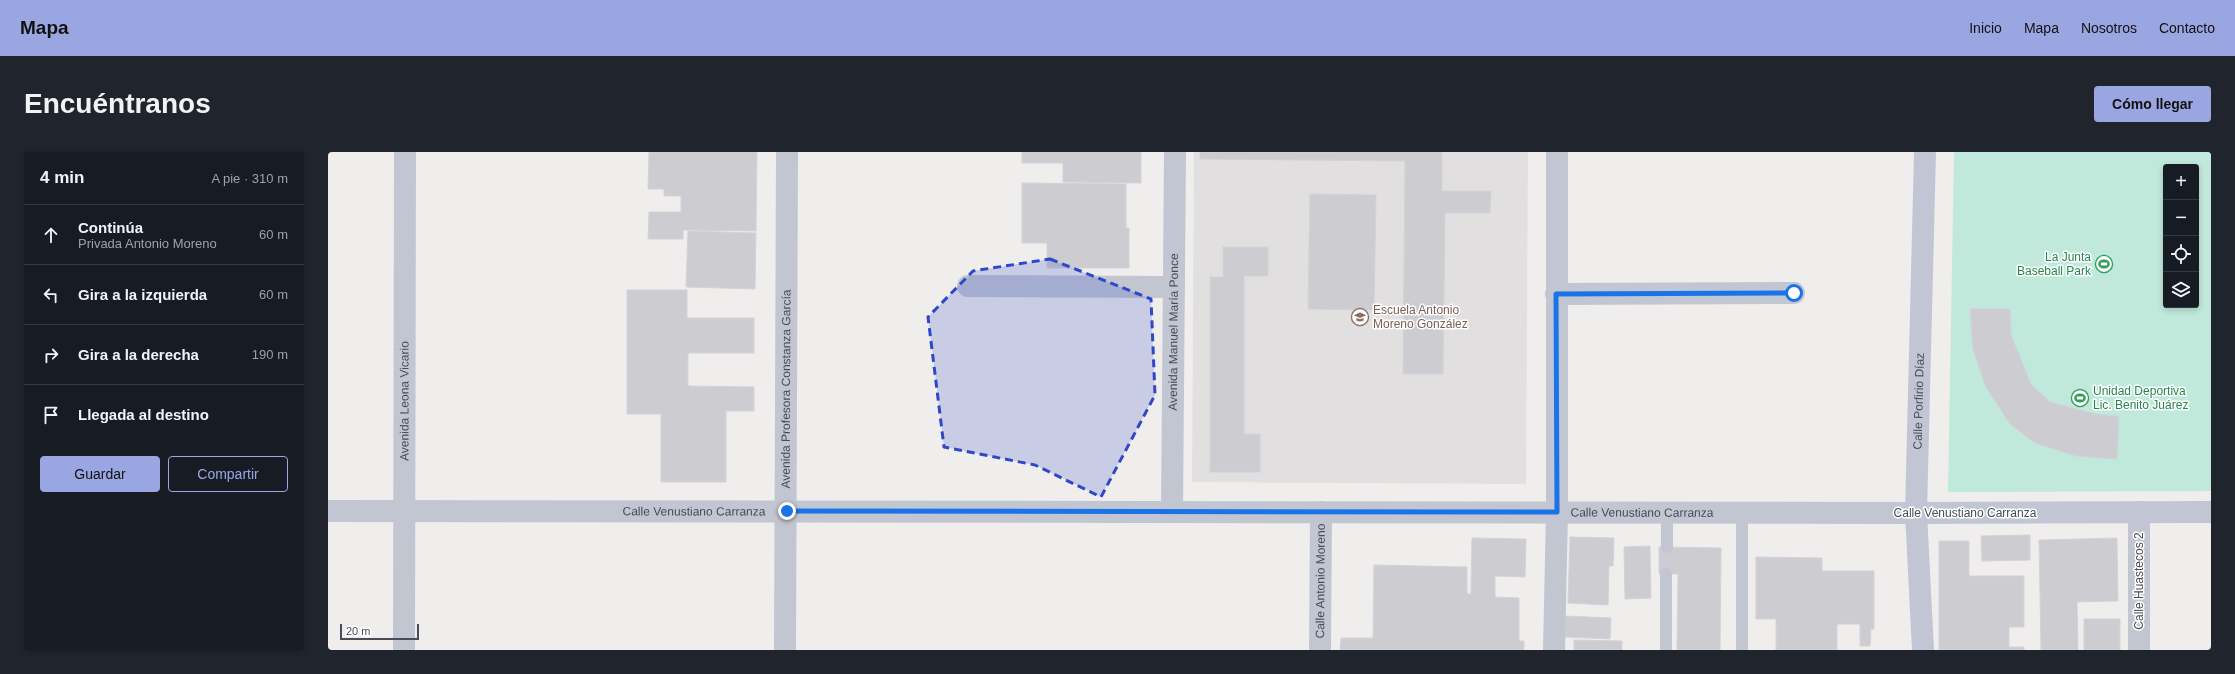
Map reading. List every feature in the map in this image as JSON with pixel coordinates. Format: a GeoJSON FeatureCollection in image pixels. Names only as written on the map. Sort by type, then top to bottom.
{"type":"FeatureCollection","features":[{"type":"Feature","properties":{"kind":"street","name":"Avenida Leona Vicario"},"geometry":{"type":"LineString","coordinates":[[404,650],[405,152]]}},
{"type":"Feature","properties":{"kind":"street","name":"Avenida Profesora Constanza García"},"geometry":{"type":"LineString","coordinates":[[785,650],[787,511],[787,152]]}},
{"type":"Feature","properties":{"kind":"street","name":"Avenida Manuel María Ponce"},"geometry":{"type":"LineString","coordinates":[[1172,512],[1175,152]]}},
{"type":"Feature","properties":{"kind":"street"},"geometry":{"type":"LineString","coordinates":[[1554,650],[1557,512],[1557,152]]}},
{"type":"Feature","properties":{"kind":"street","name":"Calle Porfirio Díaz"},"geometry":{"type":"LineString","coordinates":[[1923,650],[1916,513],[1925,152]]}},
{"type":"Feature","properties":{"kind":"street"},"geometry":{"type":"LineString","coordinates":[[968,286],[1174,287]]}},
{"type":"Feature","properties":{"kind":"street"},"geometry":{"type":"LineString","coordinates":[[1556,294],[1794,293]]}},
{"type":"Feature","properties":{"kind":"street","name":"Calle Venustiano Carranza"},"geometry":{"type":"LineString","coordinates":[[328,511],[1667,513],[2211,512]]}},
{"type":"Feature","properties":{"kind":"street","name":"Calle Antonio Moreno"},"geometry":{"type":"LineString","coordinates":[[1320,512],[1320,650]]}},
{"type":"Feature","properties":{"kind":"street","name":"Calle Huastecos 2"},"geometry":{"type":"LineString","coordinates":[[2139,512],[2139,650]]}},
{"type":"Feature","properties":{"kind":"lane"},"geometry":{"type":"LineString","coordinates":[[1667,513],[1667,547]]}},
{"type":"Feature","properties":{"kind":"lane"},"geometry":{"type":"LineString","coordinates":[[1742,513],[1742,650]]}},
{"type":"Feature","properties":{"kind":"lane"},"geometry":{"type":"LineString","coordinates":[[1666,574],[1666,650]]}},
{"type":"Feature","properties":{"kind":"highlighted area"},"geometry":{"type":"Polygon","coordinates":[[[1050,259],[1151,299],[1155,395],[1101,497],[1035,465],[944,447],[928,317],[973,271],[1050,259]]]}},
{"type":"Feature","properties":{"kind":"shaded area","name":"Escuela Antonio Moreno González"},"geometry":{"type":"Polygon","coordinates":[[[1194,152],[1528,152],[1526,484],[1192,482],[1194,152]]]}},
{"type":"Feature","properties":{"kind":"green space","name":"Unidad Deportiva Lic. Benito Juárez"},"geometry":{"type":"Polygon","coordinates":[[[1954,152],[2211,152],[2211,491],[1948,492],[1954,152]]]}},
{"type":"Feature","properties":{"kind":"building"},"geometry":{"type":"Polygon","coordinates":[[[649,152],[757,152],[756,231],[683,230],[683,239],[648,239],[649,212],[681,212],[681,196],[664,196],[664,189],[648,189],[649,152]]]}},
{"type":"Feature","properties":{"kind":"building"},"geometry":{"type":"Polygon","coordinates":[[[1022,152],[1141,152],[1141,183],[1063,182],[1063,163],[1022,163],[1022,152]]]}},
{"type":"Feature","properties":{"kind":"building"},"geometry":{"type":"Polygon","coordinates":[[[1200,152],[1442,152],[1442,191],[1491,191],[1490,213],[1445,213],[1443,374],[1403,374],[1405,161],[1200,159],[1200,152]]]}},
{"type":"Feature","properties":{"kind":"building"},"geometry":{"type":"Polygon","coordinates":[[[1022,183],[1126,184],[1126,228],[1129,228],[1129,268],[1047,268],[1047,243],[1022,243],[1022,183]]]}},
{"type":"Feature","properties":{"kind":"building"},"geometry":{"type":"Polygon","coordinates":[[[1310,194],[1376,195],[1374,310],[1308,309],[1310,194]]]}},
{"type":"Feature","properties":{"kind":"building"},"geometry":{"type":"Polygon","coordinates":[[[688,231],[756,233],[755,289],[686,287],[688,231]]]}},
{"type":"Feature","properties":{"kind":"building"},"geometry":{"type":"Polygon","coordinates":[[[1223,247],[1268,247],[1268,276],[1244,276],[1244,434],[1260,434],[1260,472],[1210,472],[1210,277],[1223,277],[1223,247]]]}},
{"type":"Feature","properties":{"kind":"building"},"geometry":{"type":"Polygon","coordinates":[[[627,290],[687,290],[687,318],[754,318],[754,353],[688,353],[688,386],[754,387],[754,411],[726,411],[726,482],[661,482],[661,414],[627,414],[627,290]]]}},
{"type":"Feature","properties":{"kind":"building"},"geometry":{"type":"Polygon","coordinates":[[[1970,309],[2010,309],[2011,335],[2031,384],[2050,402],[2095,414],[2119,416],[2117,459],[2076,456],[2035,443],[2010,424],[1986,387],[1973,349],[1970,309]]]}},
{"type":"Feature","properties":{"kind":"building"},"geometry":{"type":"Polygon","coordinates":[[[2030,535],[2030,560],[1982,561],[1981,536],[2030,535]]]}},
{"type":"Feature","properties":{"kind":"building"},"geometry":{"type":"Polygon","coordinates":[[[1570,537],[1614,538],[1613,566],[1609,566],[1608,605],[1568,603],[1570,537]]]}},
{"type":"Feature","properties":{"kind":"building"},"geometry":{"type":"Polygon","coordinates":[[[1472,538],[1526,539],[1525,577],[1495,576],[1495,597],[1519,598],[1519,641],[1524,641],[1524,650],[1340,650],[1341,638],[1373,638],[1374,565],[1467,567],[1467,594],[1471,594],[1472,538]]]}},
{"type":"Feature","properties":{"kind":"building"},"geometry":{"type":"Polygon","coordinates":[[[2117,538],[2118,601],[2077,602],[2078,650],[2041,650],[2039,540],[2117,538]]]}},
{"type":"Feature","properties":{"kind":"building"},"geometry":{"type":"Polygon","coordinates":[[[1939,541],[1969,541],[1969,576],[2024,576],[2024,627],[2009,627],[2009,647],[2024,647],[2024,650],[1939,650],[1939,541]]]}},
{"type":"Feature","properties":{"kind":"building"},"geometry":{"type":"Polygon","coordinates":[[[1650,546],[1651,598],[1625,599],[1624,547],[1650,546]]]}},
{"type":"Feature","properties":{"kind":"building"},"geometry":{"type":"Polygon","coordinates":[[[1659,547],[1721,548],[1720,650],[1677,650],[1678,574],[1659,574],[1659,547]]]}},
{"type":"Feature","properties":{"kind":"building"},"geometry":{"type":"Polygon","coordinates":[[[1756,557],[1822,558],[1822,571],[1874,571],[1874,629],[1871,629],[1870,646],[1860,646],[1860,624],[1837,624],[1837,650],[1776,650],[1776,619],[1756,619],[1756,557]]]}},
{"type":"Feature","properties":{"kind":"building"},"geometry":{"type":"Polygon","coordinates":[[[1566,616],[1611,618],[1610,639],[1565,637],[1566,616]]]}},
{"type":"Feature","properties":{"kind":"building"},"geometry":{"type":"Polygon","coordinates":[[[2084,619],[2120,619],[2120,650],[2084,650],[2084,619]]]}},
{"type":"Feature","properties":{"kind":"building"},"geometry":{"type":"Polygon","coordinates":[[[1574,640],[1622,641],[1622,650],[1574,650],[1574,640]]]}},
{"type":"Feature","properties":{"kind":"place","name":"La Junta Baseball Park"},"geometry":{"type":"Point","coordinates":[2104,264]}},
{"type":"Feature","properties":{"kind":"place","name":"Escuela Antonio Moreno González"},"geometry":{"type":"Point","coordinates":[1360,317]}},
{"type":"Feature","properties":{"kind":"place","name":"Unidad Deportiva Lic. Benito Juárez"},"geometry":{"type":"Point","coordinates":[2080,398]}},
{"type":"Feature","properties":{"kind":"route"},"geometry":{"type":"LineString","coordinates":[[787,511],[1557,512],[1556,294],[1794,293]]}}]}
